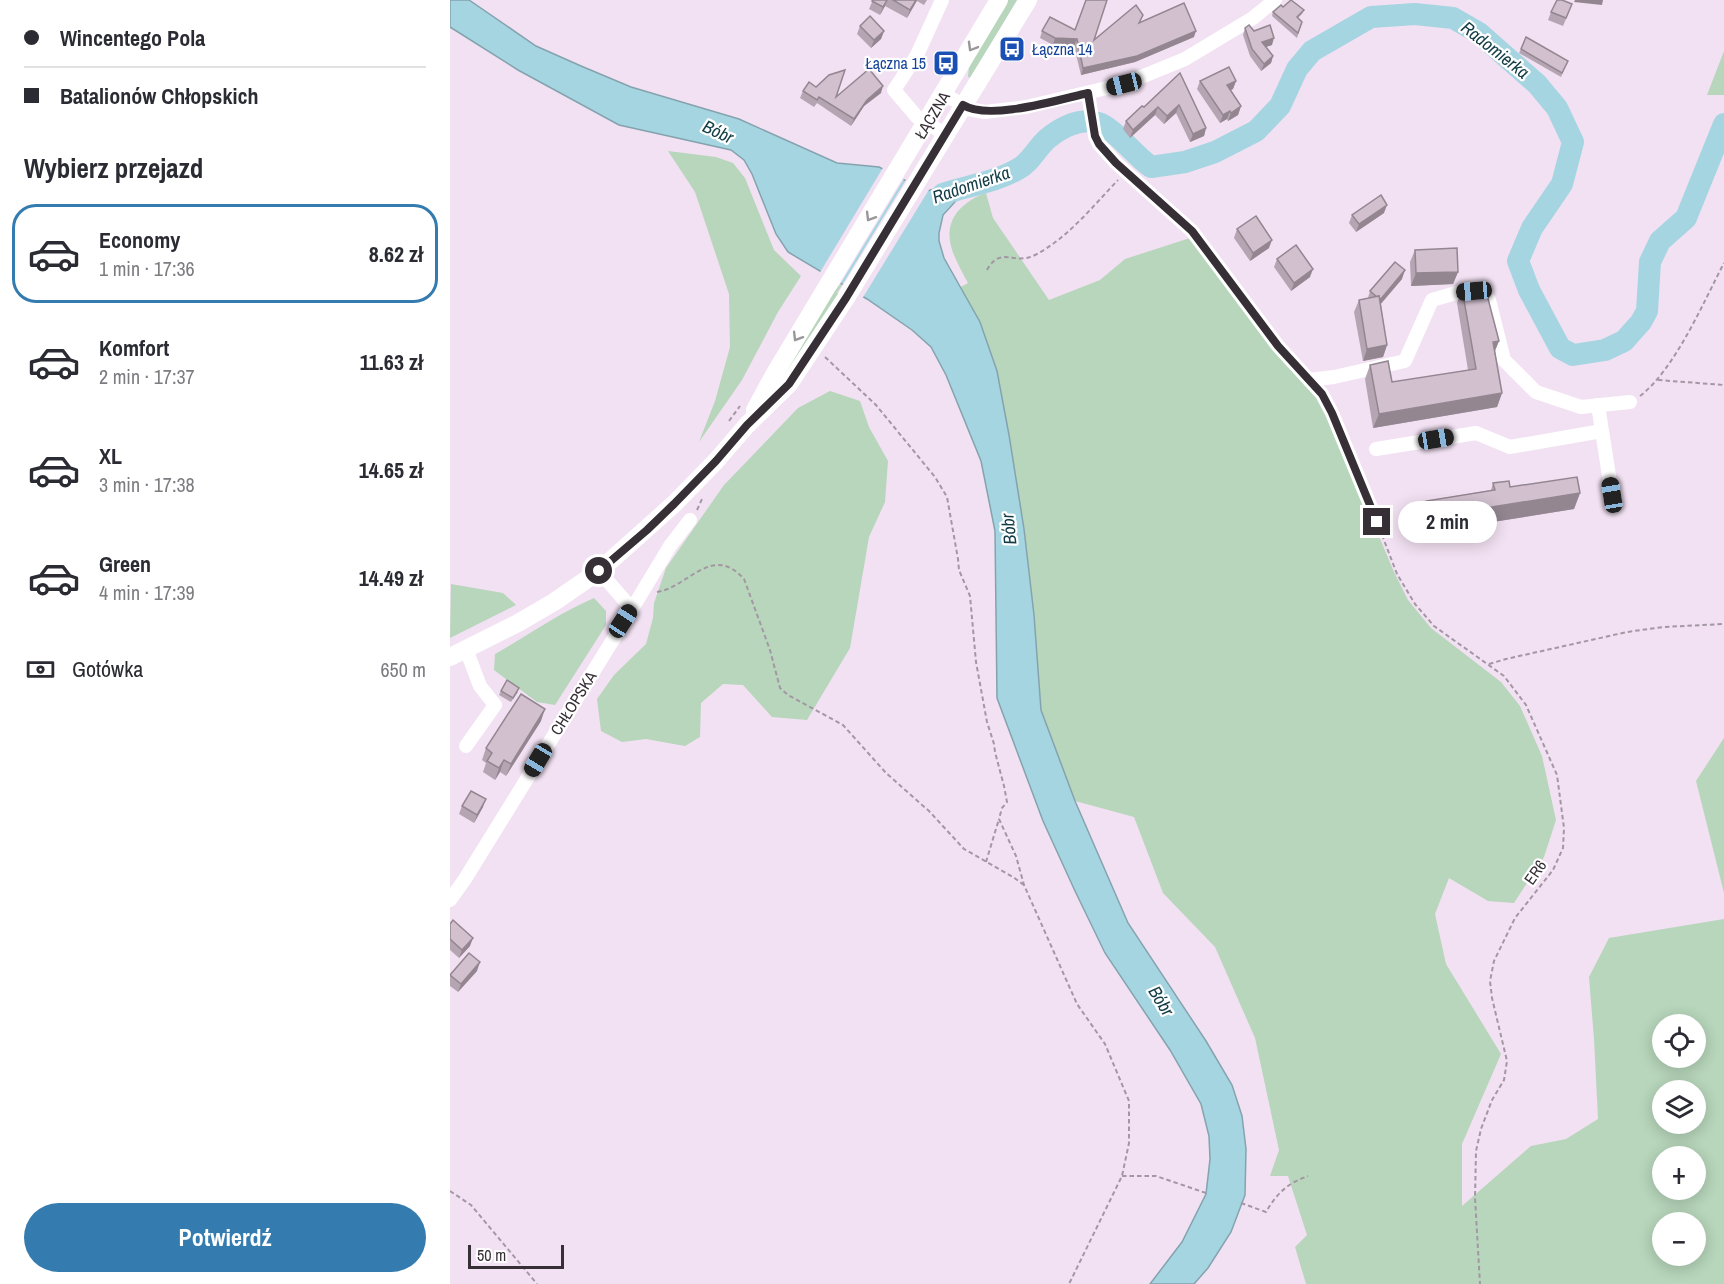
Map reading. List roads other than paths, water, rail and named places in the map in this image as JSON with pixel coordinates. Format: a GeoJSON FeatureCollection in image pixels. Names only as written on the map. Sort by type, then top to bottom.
{"type":"FeatureCollection","features":[{"type":"Feature","properties":{"kind":"main road","name":"ŁĄCZNA"},"geometry":{"type":"LineString","coordinates":[[747,425],[774,375],[999,0]]}},
{"type":"Feature","properties":{"kind":"main road","name":"ŁĄCZNA"},"geometry":{"type":"LineString","coordinates":[[747,425],[789,384],[846,298],[1028,0]]}},
{"type":"Feature","properties":{"kind":"main road"},"geometry":{"type":"LineString","coordinates":[[458,653],[554,602],[599,571],[674,504],[747,425]]}},
{"type":"Feature","properties":{"kind":"street"},"geometry":{"type":"LineString","coordinates":[[942,0],[917,55],[894,90],[917,117],[945,134]]}},
{"type":"Feature","properties":{"kind":"street"},"geometry":{"type":"LineString","coordinates":[[944,94],[969,109],[984,112],[1026,107],[1124,84],[1185,59],[1253,18],[1275,0]]}},
{"type":"Feature","properties":{"kind":"street"},"geometry":{"type":"LineString","coordinates":[[1088,93],[1095,136],[1107,153],[1192,231],[1278,346],[1322,394],[1377,522]]}},
{"type":"Feature","properties":{"kind":"street"},"geometry":{"type":"LineString","coordinates":[[1309,380],[1334,377],[1405,361],[1432,300],[1456,293],[1474,291],[1482,293],[1489,300],[1504,360],[1536,392],[1581,407],[1630,402]]}},
{"type":"Feature","properties":{"kind":"street"},"geometry":{"type":"LineString","coordinates":[[1598,405],[1612,495]]}},
{"type":"Feature","properties":{"kind":"street"},"geometry":{"type":"LineString","coordinates":[[1376,449],[1476,433],[1510,447],[1602,431]]}},
{"type":"Feature","properties":{"kind":"street","name":"CHŁOPSKA"},"geometry":{"type":"LineString","coordinates":[[450,900],[670,546],[690,520]]}},
{"type":"Feature","properties":{"kind":"street"},"geometry":{"type":"LineString","coordinates":[[599,571],[632,609]]}},
{"type":"Feature","properties":{"kind":"street"},"geometry":{"type":"LineString","coordinates":[[458,653],[495,705],[466,746]]}},
{"type":"Feature","properties":{"kind":"water","name":"Bóbr"},"geometry":{"type":"Polygon","coordinates":[[[450,0],[469,0],[536,46],[581,66],[631,87],[739,119],[837,163],[879,167],[926,191],[971,181],[973,188],[963,193],[943,215],[939,241],[944,258],[980,322],[997,371],[1024,529],[1034,615],[1041,710],[1075,801],[1128,923],[1206,1041],[1232,1085],[1242,1116],[1246,1149],[1245,1195],[1231,1232],[1208,1268],[1194,1284],[1150,1284],[1182,1242],[1206,1194],[1210,1159],[1209,1136],[1201,1104],[1170,1050],[1105,953],[1043,821],[997,698],[995,531],[981,461],[946,375],[931,347],[912,330],[867,299],[788,252],[776,234],[752,174],[744,160],[731,150],[619,125],[518,70],[450,27],[450,0]]]}},
{"type":"Feature","properties":{"kind":"waterway","name":"Radomierka"},"geometry":{"type":"LineString","coordinates":[[943,194],[991,181],[1018,169],[1052,135],[1084,121],[1104,126],[1151,167],[1185,162],[1215,152],[1256,131],[1280,106],[1297,69],[1312,51],[1371,17],[1415,14],[1453,18],[1479,33],[1537,84],[1557,108],[1573,142],[1562,184],[1532,228],[1518,261],[1529,290],[1560,348],[1573,355],[1605,350],[1624,341],[1641,322],[1647,311],[1650,262],[1660,241],[1686,218],[1724,124]]}},
{"type":"Feature","properties":{"kind":"place","name":"Łączna 14"},"geometry":{"type":"Point","coordinates":[1012,49]}},
{"type":"Feature","properties":{"kind":"place","name":"Łączna 15"},"geometry":{"type":"Point","coordinates":[946,63]}}]}
